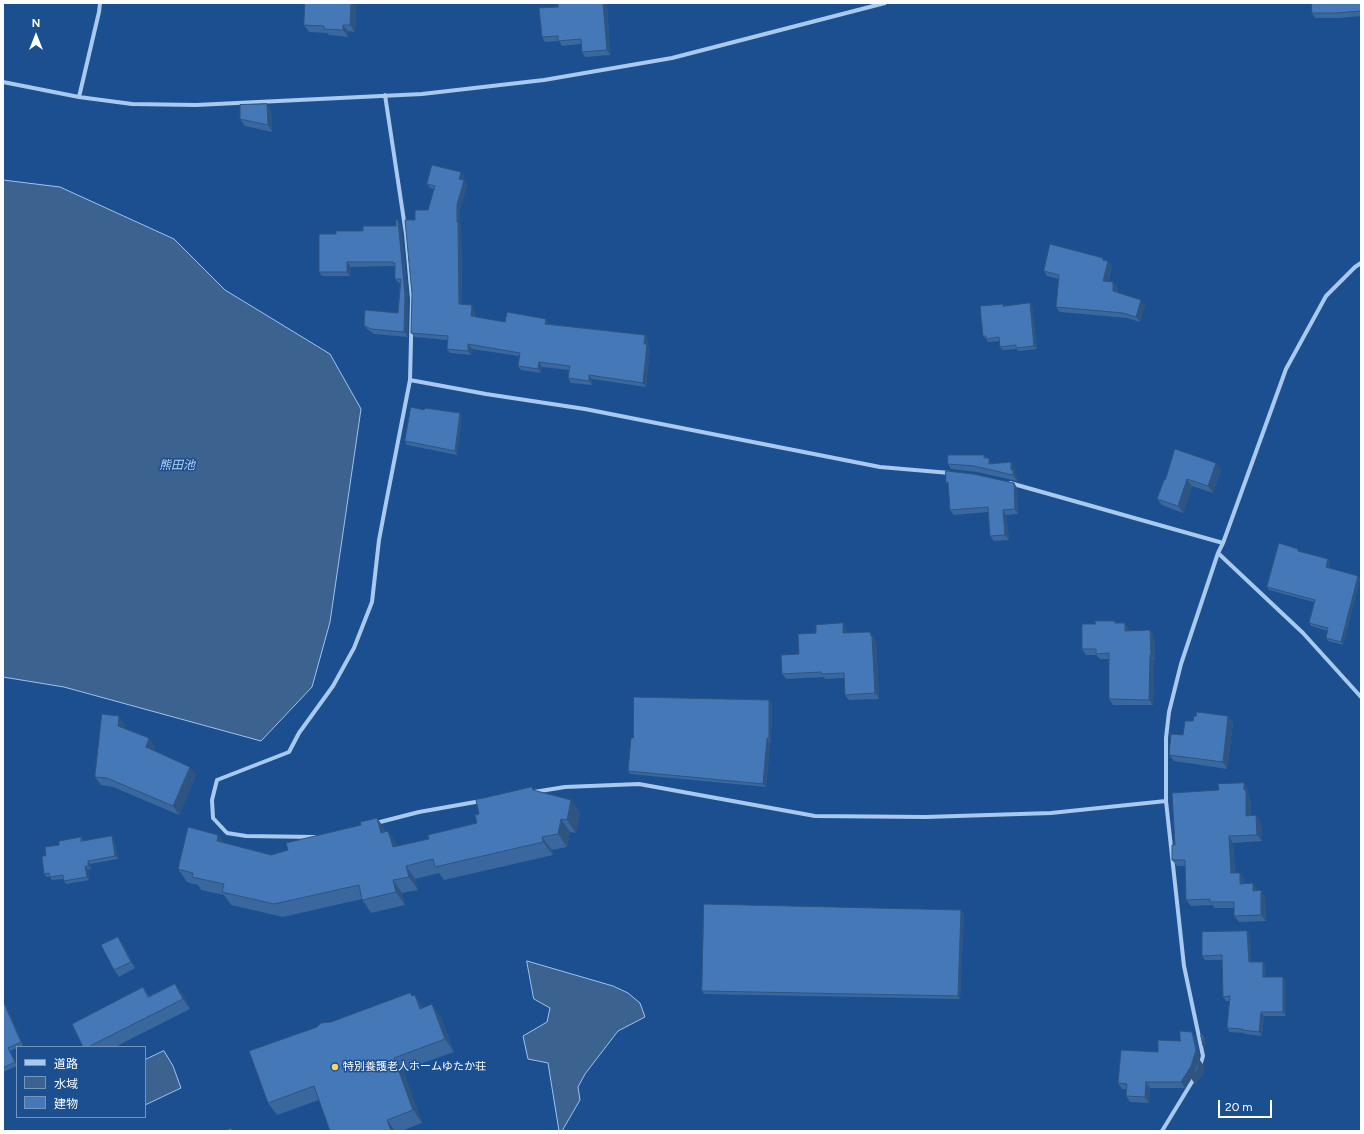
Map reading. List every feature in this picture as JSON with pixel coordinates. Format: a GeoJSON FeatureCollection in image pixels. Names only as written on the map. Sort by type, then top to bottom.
{"type":"FeatureCollection","features":[{"type":"Feature","properties":{"kind":"street"},"geometry":{"type":"LineString","coordinates":[[80,96],[100,3]]}},
{"type":"Feature","properties":{"kind":"street"},"geometry":{"type":"LineString","coordinates":[[3,82],[132,104],[196,105],[422,94],[544,80],[672,58],[885,3]]}},
{"type":"Feature","properties":{"kind":"street"},"geometry":{"type":"LineString","coordinates":[[321,837],[246,836],[228,833],[213,818],[212,800],[217,780],[289,752],[299,733],[333,686],[354,648],[372,602],[379,540],[410,380],[412,299],[406,234],[385,95]]}},
{"type":"Feature","properties":{"kind":"street"},"geometry":{"type":"LineString","coordinates":[[1162,1131],[1198,1073],[1203,1056],[1184,966],[1166,801],[1166,738],[1169,712],[1181,664],[1218,553],[1223,543],[1286,369],[1326,296],[1355,267],[1361,263]]}},
{"type":"Feature","properties":{"kind":"street"},"geometry":{"type":"LineString","coordinates":[[410,380],[486,394],[585,409],[880,467],[954,473]]}},
{"type":"Feature","properties":{"kind":"street"},"geometry":{"type":"LineString","coordinates":[[1008,482],[1223,543]]}},
{"type":"Feature","properties":{"kind":"street"},"geometry":{"type":"LineString","coordinates":[[1218,553],[1303,633],[1361,697]]}},
{"type":"Feature","properties":{"kind":"street"},"geometry":{"type":"LineString","coordinates":[[527,793],[565,787],[639,784],[815,816],[926,817],[1051,813],[1166,801]]}},
{"type":"Feature","properties":{"kind":"street"},"geometry":{"type":"LineString","coordinates":[[374,824],[419,812],[488,800]]}},
{"type":"Feature","properties":{"kind":"water","name":"熊田池"},"geometry":{"type":"Polygon","coordinates":[[[3,180],[60,187],[174,239],[225,290],[330,354],[361,409],[330,622],[312,687],[261,741],[64,687],[3,677],[3,180]]]}},
{"type":"Feature","properties":{"kind":"water"},"geometry":{"type":"Polygon","coordinates":[[[527,961],[613,986],[628,993],[640,1003],[645,1017],[618,1031],[585,1074],[578,1087],[580,1100],[562,1131],[559,1131],[548,1063],[528,1059],[523,1036],[547,1022],[550,1008],[534,999],[527,961]]]}},
{"type":"Feature","properties":{"kind":"water"},"geometry":{"type":"Polygon","coordinates":[[[164,1051],[173,1066],[181,1088],[146,1105],[146,1060],[164,1051]]]}},
{"type":"Feature","properties":{"kind":"building"},"geometry":{"type":"Polygon","coordinates":[[[305,3],[351,3],[350,25],[343,25],[343,30],[324,29],[324,26],[304,25],[305,3]]]}},
{"type":"Feature","properties":{"kind":"building"},"geometry":{"type":"Polygon","coordinates":[[[558,3],[603,3],[607,50],[582,52],[581,39],[558,41],[558,36],[542,37],[539,8],[558,7],[558,3]]]}},
{"type":"Feature","properties":{"kind":"building"},"geometry":{"type":"Polygon","coordinates":[[[1312,3],[1361,3],[1361,11],[1312,13],[1312,3]]]}},
{"type":"Feature","properties":{"kind":"building"},"geometry":{"type":"Polygon","coordinates":[[[267,104],[268,125],[240,119],[240,105],[267,104]]]}},
{"type":"Feature","properties":{"kind":"building"},"geometry":{"type":"Polygon","coordinates":[[[432,165],[461,172],[459,179],[464,180],[457,205],[459,304],[472,305],[471,316],[505,322],[507,312],[546,319],[545,324],[645,335],[644,344],[647,344],[643,383],[589,375],[589,381],[568,378],[570,366],[539,362],[538,369],[518,366],[520,353],[468,344],[468,351],[447,349],[448,336],[411,333],[412,294],[405,220],[415,220],[415,210],[428,210],[435,186],[427,184],[432,165]]]}},
{"type":"Feature","properties":{"kind":"building"},"geometry":{"type":"Polygon","coordinates":[[[396,220],[398,220],[405,295],[404,332],[371,329],[364,325],[365,310],[398,313],[401,279],[395,279],[395,263],[347,262],[347,272],[319,272],[319,234],[336,234],[336,231],[363,231],[363,226],[396,226],[396,220]]]}},
{"type":"Feature","properties":{"kind":"building"},"geometry":{"type":"Polygon","coordinates":[[[1050,244],[1103,258],[1103,260],[1108,261],[1103,281],[1113,282],[1113,291],[1141,300],[1136,317],[1123,313],[1056,307],[1059,275],[1044,271],[1050,244]]]}},
{"type":"Feature","properties":{"kind":"building"},"geometry":{"type":"Polygon","coordinates":[[[1030,303],[1034,346],[1016,348],[1016,345],[1000,347],[999,337],[986,339],[986,336],[983,336],[980,306],[1003,304],[1003,306],[1030,303]]]}},
{"type":"Feature","properties":{"kind":"building"},"geometry":{"type":"Polygon","coordinates":[[[411,407],[424,410],[425,408],[460,413],[455,451],[405,441],[411,407]]]}},
{"type":"Feature","properties":{"kind":"building"},"geometry":{"type":"Polygon","coordinates":[[[1175,449],[1216,463],[1208,486],[1187,479],[1178,506],[1157,499],[1175,449]]]}},
{"type":"Feature","properties":{"kind":"building"},"geometry":{"type":"Polygon","coordinates":[[[948,455],[984,455],[984,458],[989,458],[989,464],[1011,462],[1011,470],[1013,470],[1013,475],[974,466],[948,464],[948,455]]]}},
{"type":"Feature","properties":{"kind":"building"},"geometry":{"type":"Polygon","coordinates":[[[946,471],[973,474],[1014,483],[1015,509],[1003,510],[1005,535],[990,536],[988,507],[950,510],[946,471]]]}},
{"type":"Feature","properties":{"kind":"building"},"geometry":{"type":"Polygon","coordinates":[[[1279,543],[1298,549],[1298,551],[1328,559],[1326,567],[1358,576],[1341,642],[1326,638],[1328,628],[1309,623],[1315,600],[1267,587],[1279,543]]]}},
{"type":"Feature","properties":{"kind":"building"},"geometry":{"type":"Polygon","coordinates":[[[1095,621],[1115,621],[1115,623],[1125,623],[1125,631],[1150,630],[1151,655],[1149,700],[1109,699],[1109,653],[1096,654],[1096,649],[1082,649],[1082,624],[1095,624],[1095,621]]]}},
{"type":"Feature","properties":{"kind":"building"},"geometry":{"type":"Polygon","coordinates":[[[843,623],[843,633],[870,632],[872,636],[875,693],[845,695],[844,673],[822,674],[821,672],[782,674],[781,655],[799,654],[798,634],[816,633],[816,625],[843,623]]]}},
{"type":"Feature","properties":{"kind":"building"},"geometry":{"type":"Polygon","coordinates":[[[634,697],[769,700],[769,738],[767,738],[763,784],[628,771],[631,738],[633,738],[634,697]]]}},
{"type":"Feature","properties":{"kind":"building"},"geometry":{"type":"Polygon","coordinates":[[[1197,712],[1228,716],[1223,762],[1169,755],[1171,734],[1183,735],[1185,721],[1193,721],[1197,712]]]}},
{"type":"Feature","properties":{"kind":"building"},"geometry":{"type":"Polygon","coordinates":[[[102,714],[119,716],[118,726],[149,738],[146,747],[190,767],[173,806],[107,778],[95,777],[102,714]]]}},
{"type":"Feature","properties":{"kind":"building"},"geometry":{"type":"Polygon","coordinates":[[[1244,783],[1244,790],[1246,790],[1246,816],[1256,815],[1257,835],[1229,836],[1231,873],[1240,873],[1240,884],[1253,883],[1253,891],[1261,890],[1261,915],[1234,916],[1234,902],[1210,902],[1210,899],[1186,900],[1185,860],[1172,860],[1172,845],[1175,845],[1172,793],[1219,790],[1218,784],[1244,783]]]}},
{"type":"Feature","properties":{"kind":"building"},"geometry":{"type":"Polygon","coordinates":[[[532,787],[533,790],[571,800],[567,820],[561,819],[558,834],[542,837],[543,842],[435,867],[433,859],[406,866],[409,877],[393,880],[396,892],[362,900],[359,885],[274,904],[222,892],[224,884],[192,877],[193,873],[178,869],[188,827],[218,835],[217,841],[271,855],[288,850],[286,843],[361,825],[360,822],[377,818],[381,833],[388,831],[393,847],[429,839],[428,835],[477,823],[475,815],[479,814],[476,800],[532,787]]]}},
{"type":"Feature","properties":{"kind":"building"},"geometry":{"type":"Polygon","coordinates":[[[112,836],[115,856],[88,861],[88,866],[85,866],[87,877],[64,881],[63,875],[50,877],[49,873],[44,874],[42,856],[46,856],[45,847],[59,845],[59,841],[81,837],[81,841],[112,836]]]}},
{"type":"Feature","properties":{"kind":"building"},"geometry":{"type":"Polygon","coordinates":[[[704,904],[961,910],[958,996],[702,991],[704,904]]]}},
{"type":"Feature","properties":{"kind":"building"},"geometry":{"type":"Polygon","coordinates":[[[1247,931],[1249,962],[1263,962],[1263,977],[1283,977],[1283,1012],[1261,1012],[1259,1032],[1227,1028],[1230,996],[1223,997],[1222,955],[1202,956],[1202,932],[1247,931]]]}},
{"type":"Feature","properties":{"kind":"building"},"geometry":{"type":"Polygon","coordinates":[[[118,937],[131,962],[114,970],[101,945],[118,937]]]}},
{"type":"Feature","properties":{"kind":"building"},"geometry":{"type":"Polygon","coordinates":[[[175,984],[183,999],[90,1046],[83,1046],[72,1024],[143,987],[148,997],[175,984]]]}},
{"type":"Feature","properties":{"kind":"building","name":"特別養護老人ホームゆたか荘"},"geometry":{"type":"Polygon","coordinates":[[[410,993],[412,996],[415,995],[420,1009],[432,1004],[445,1039],[394,1058],[413,1110],[387,1120],[391,1131],[330,1131],[314,1086],[268,1103],[249,1051],[317,1027],[321,1023],[331,1022],[410,993]]]}},
{"type":"Feature","properties":{"kind":"building"},"geometry":{"type":"Polygon","coordinates":[[[3,1001],[21,1042],[8,1048],[15,1062],[3,1068],[3,1001]]]}},
{"type":"Feature","properties":{"kind":"building"},"geometry":{"type":"Polygon","coordinates":[[[1180,1031],[1192,1032],[1196,1050],[1191,1066],[1181,1082],[1146,1082],[1145,1097],[1126,1096],[1127,1084],[1118,1083],[1121,1050],[1158,1052],[1158,1040],[1180,1041],[1180,1031]]]}},
{"type":"Feature","properties":{"kind":"building"},"geometry":{"type":"Polygon","coordinates":[[[1199,1059],[1198,1068],[1190,1078],[1196,1068],[1199,1059]]]}},
{"type":"Feature","properties":{"kind":"place","name":"特別養護老人ホームゆたか荘"},"geometry":{"type":"Point","coordinates":[335,1067]}}]}
